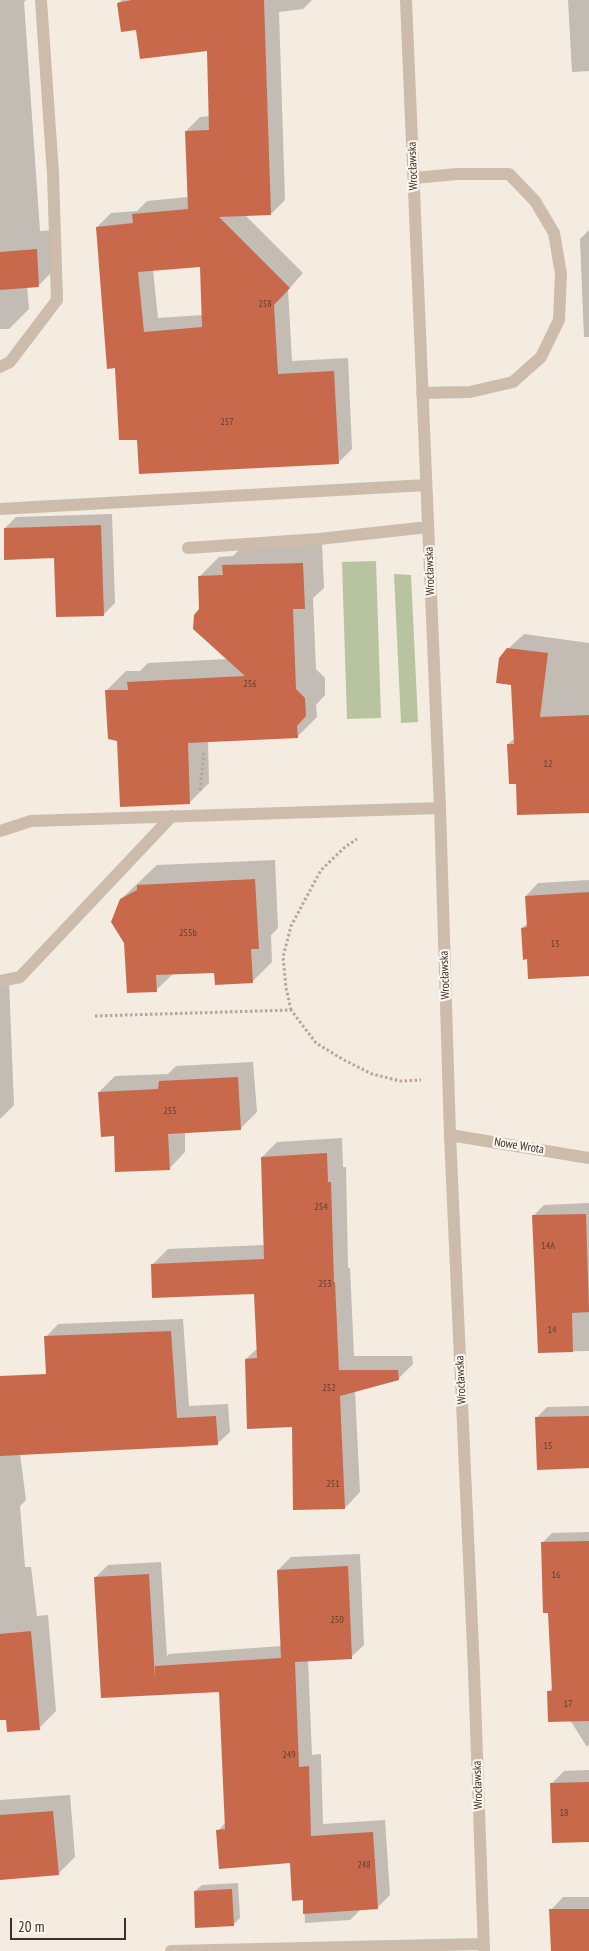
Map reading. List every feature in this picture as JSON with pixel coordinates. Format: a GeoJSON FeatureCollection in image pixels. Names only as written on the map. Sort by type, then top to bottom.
{"type":"FeatureCollection","features":[{"type":"Feature","properties":{"kind":"street"},"geometry":{"type":"LineString","coordinates":[[0,367],[10,362],[57,300],[53,174],[41,0]]}},
{"type":"Feature","properties":{"kind":"street","name":"Wrocławska"},"geometry":{"type":"LineString","coordinates":[[406,0],[440,808],[450,1135],[474,1672],[483,1948]]}},
{"type":"Feature","properties":{"kind":"street"},"geometry":{"type":"LineString","coordinates":[[414,178],[457,174],[509,174],[534,201],[554,233],[561,274],[559,320],[541,357],[513,382],[470,392],[422,393]]}},
{"type":"Feature","properties":{"kind":"street"},"geometry":{"type":"LineString","coordinates":[[0,509],[426,485]]}},
{"type":"Feature","properties":{"kind":"street"},"geometry":{"type":"LineString","coordinates":[[188,548],[319,539],[428,527]]}},
{"type":"Feature","properties":{"kind":"street"},"geometry":{"type":"LineString","coordinates":[[0,831],[31,821],[440,808]]}},
{"type":"Feature","properties":{"kind":"street"},"geometry":{"type":"LineString","coordinates":[[0,981],[20,978],[172,816]]}},
{"type":"Feature","properties":{"kind":"street","name":"Nowe Wrota"},"geometry":{"type":"LineString","coordinates":[[450,1135],[589,1158]]}},
{"type":"Feature","properties":{"kind":"street"},"geometry":{"type":"LineString","coordinates":[[171,1951],[483,1948]]}},
{"type":"Feature","properties":{"kind":"path"},"geometry":{"type":"LineString","coordinates":[[196,815],[204,753]]}},
{"type":"Feature","properties":{"kind":"path"},"geometry":{"type":"LineString","coordinates":[[360,837],[344,846],[321,870],[291,926],[283,957],[286,988],[291,1010],[316,1043],[372,1074],[400,1081],[448,1080]]}},
{"type":"Feature","properties":{"kind":"path"},"geometry":{"type":"LineString","coordinates":[[95,1016],[291,1010]]}},
{"type":"Feature","properties":{"kind":"green space"},"geometry":{"type":"Polygon","coordinates":[[[376,561],[381,718],[347,719],[342,562],[376,561]]]}},
{"type":"Feature","properties":{"kind":"green space"},"geometry":{"type":"Polygon","coordinates":[[[394,574],[411,575],[418,722],[401,723],[394,574]]]}},
{"type":"Feature","properties":{"kind":"building"},"geometry":{"type":"Polygon","coordinates":[[[132,0],[264,0],[271,215],[219,217],[290,288],[274,305],[278,374],[334,371],[339,464],[139,474],[137,440],[119,440],[115,368],[107,369],[96,227],[133,223],[132,214],[188,209],[185,131],[209,130],[207,51],[140,59],[136,30],[121,32],[117,3],[132,0]],[[200,267],[138,272],[144,332],[202,327],[200,267]]]}},
{"type":"Feature","properties":{"kind":"building"},"geometry":{"type":"Polygon","coordinates":[[[37,249],[39,287],[0,290],[0,252],[37,249]]]}},
{"type":"Feature","properties":{"kind":"building"},"geometry":{"type":"Polygon","coordinates":[[[101,525],[104,616],[56,617],[54,558],[4,560],[4,528],[101,525]]]}},
{"type":"Feature","properties":{"kind":"building"},"geometry":{"type":"Polygon","coordinates":[[[303,563],[305,609],[293,609],[296,689],[305,698],[306,716],[297,726],[298,738],[188,743],[190,804],[120,807],[117,741],[108,739],[105,690],[128,690],[127,682],[245,676],[193,629],[194,615],[199,609],[198,576],[223,575],[222,565],[303,563]]]}},
{"type":"Feature","properties":{"kind":"building"},"geometry":{"type":"Polygon","coordinates":[[[507,648],[548,653],[540,717],[589,715],[589,813],[517,815],[516,784],[509,784],[507,744],[514,744],[511,685],[496,683],[499,658],[507,648]]]}},
{"type":"Feature","properties":{"kind":"building"},"geometry":{"type":"Polygon","coordinates":[[[255,879],[259,949],[251,949],[253,983],[215,985],[214,973],[156,975],[157,992],[127,993],[124,943],[111,922],[120,899],[137,890],[137,885],[255,879]]]}},
{"type":"Feature","properties":{"kind":"building"},"geometry":{"type":"Polygon","coordinates":[[[589,892],[589,976],[528,979],[527,959],[523,960],[521,928],[527,927],[525,896],[589,892]]]}},
{"type":"Feature","properties":{"kind":"building"},"geometry":{"type":"Polygon","coordinates":[[[238,1077],[241,1130],[168,1134],[170,1170],[115,1172],[114,1136],[101,1137],[98,1092],[158,1089],[159,1081],[238,1077]]]}},
{"type":"Feature","properties":{"kind":"building"},"geometry":{"type":"Polygon","coordinates":[[[327,1153],[328,1182],[331,1182],[339,1370],[398,1370],[399,1380],[340,1396],[345,1509],[293,1510],[292,1427],[247,1429],[245,1359],[257,1358],[254,1294],[152,1298],[151,1264],[264,1259],[261,1157],[327,1153]]]}},
{"type":"Feature","properties":{"kind":"building"},"geometry":{"type":"Polygon","coordinates":[[[586,1214],[589,1312],[572,1313],[573,1352],[538,1353],[532,1215],[586,1214]]]}},
{"type":"Feature","properties":{"kind":"building"},"geometry":{"type":"Polygon","coordinates":[[[171,1331],[177,1418],[216,1416],[218,1445],[0,1456],[0,1376],[46,1374],[44,1336],[171,1331]]]}},
{"type":"Feature","properties":{"kind":"building"},"geometry":{"type":"Polygon","coordinates":[[[589,1416],[589,1468],[537,1470],[535,1417],[589,1416]]]}},
{"type":"Feature","properties":{"kind":"building"},"geometry":{"type":"Polygon","coordinates":[[[589,1541],[589,1721],[548,1722],[547,1691],[552,1691],[548,1613],[543,1613],[541,1542],[589,1541]]]}},
{"type":"Feature","properties":{"kind":"building"},"geometry":{"type":"Polygon","coordinates":[[[348,1566],[352,1659],[295,1662],[299,1767],[309,1766],[311,1836],[373,1832],[378,1909],[303,1914],[303,1900],[292,1901],[290,1863],[219,1869],[216,1830],[225,1829],[219,1692],[101,1698],[94,1577],[149,1574],[155,1679],[155,1666],[281,1658],[277,1570],[348,1566]]]}},
{"type":"Feature","properties":{"kind":"building"},"geometry":{"type":"Polygon","coordinates":[[[31,1631],[40,1730],[7,1732],[6,1720],[0,1720],[0,1634],[31,1631]]]}},
{"type":"Feature","properties":{"kind":"building"},"geometry":{"type":"Polygon","coordinates":[[[589,1782],[589,1842],[552,1843],[550,1783],[589,1782]]]}},
{"type":"Feature","properties":{"kind":"building"},"geometry":{"type":"Polygon","coordinates":[[[53,1811],[59,1875],[0,1880],[0,1815],[53,1811]]]}},
{"type":"Feature","properties":{"kind":"building"},"geometry":{"type":"Polygon","coordinates":[[[232,1889],[234,1926],[195,1928],[194,1891],[232,1889]]]}},
{"type":"Feature","properties":{"kind":"building"},"geometry":{"type":"Polygon","coordinates":[[[549,1909],[589,1909],[589,1951],[551,1951],[549,1909]]]}}]}
